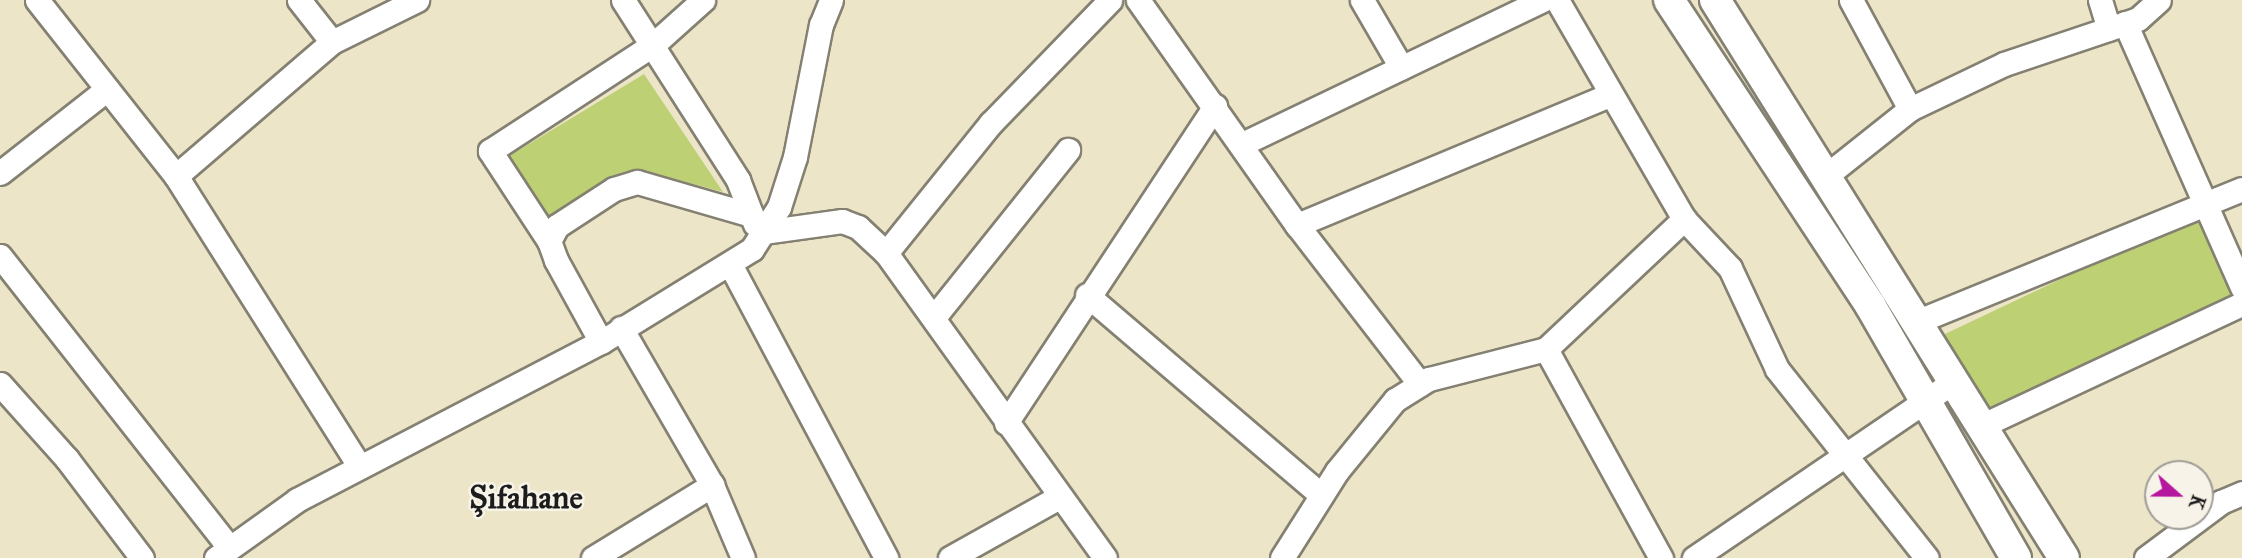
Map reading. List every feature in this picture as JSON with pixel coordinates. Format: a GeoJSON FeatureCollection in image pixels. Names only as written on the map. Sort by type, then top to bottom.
{"type":"FeatureCollection","features":[{"type":"Feature","properties":{"kind":"main road"},"geometry":{"type":"LineString","coordinates":[[1669,0],[1870,305],[1924,403],[2016,558]]}},
{"type":"Feature","properties":{"kind":"main road"},"geometry":{"type":"LineString","coordinates":[[1715,0],[1827,175],[2064,558]]}},
{"type":"Feature","properties":{"kind":"street"},"geometry":{"type":"LineString","coordinates":[[37,0],[176,176],[359,467]]}},
{"type":"Feature","properties":{"kind":"street"},"geometry":{"type":"LineString","coordinates":[[299,0],[332,42]]}},
{"type":"Feature","properties":{"kind":"street"},"geometry":{"type":"LineString","coordinates":[[176,176],[332,42],[416,0]]}},
{"type":"Feature","properties":{"kind":"street"},"geometry":{"type":"LineString","coordinates":[[623,0],[654,44],[738,180],[756,232]]}},
{"type":"Feature","properties":{"kind":"street"},"geometry":{"type":"LineString","coordinates":[[601,342],[549,241],[490,151],[654,44],[703,0]]}},
{"type":"Feature","properties":{"kind":"street"},"geometry":{"type":"LineString","coordinates":[[0,256],[222,553],[297,500],[359,467],[429,435],[601,342],[621,328],[731,267],[756,232],[779,207],[795,157],[821,25],[831,0]]}},
{"type":"Feature","properties":{"kind":"street"},"geometry":{"type":"LineString","coordinates":[[887,253],[991,123],[1110,0]]}},
{"type":"Feature","properties":{"kind":"street"},"geometry":{"type":"LineString","coordinates":[[1138,0],[1297,225],[1420,384]]}},
{"type":"Feature","properties":{"kind":"street"},"geometry":{"type":"LineString","coordinates":[[1362,0],[1401,67]]}},
{"type":"Feature","properties":{"kind":"street"},"geometry":{"type":"LineString","coordinates":[[1242,144],[1542,0]]}},
{"type":"Feature","properties":{"kind":"street"},"geometry":{"type":"LineString","coordinates":[[1557,0],[1609,95],[1684,219],[1730,268],[1777,369],[1927,558]]}},
{"type":"Feature","properties":{"kind":"street"},"geometry":{"type":"LineString","coordinates":[[1850,0],[1910,109]]}},
{"type":"Feature","properties":{"kind":"street"},"geometry":{"type":"LineString","coordinates":[[2101,0],[2117,26],[2207,207],[2242,287]]}},
{"type":"Feature","properties":{"kind":"street"},"geometry":{"type":"LineString","coordinates":[[1827,175],[1910,109],[2004,64],[2117,26],[2150,12],[2159,0]]}},
{"type":"Feature","properties":{"kind":"street"},"geometry":{"type":"LineString","coordinates":[[0,173],[107,89]]}},
{"type":"Feature","properties":{"kind":"street"},"geometry":{"type":"LineString","coordinates":[[1297,225],[1609,95]]}},
{"type":"Feature","properties":{"kind":"street"},"geometry":{"type":"LineString","coordinates":[[1006,423],[1087,295],[1215,106]]}},
{"type":"Feature","properties":{"kind":"street"},"geometry":{"type":"LineString","coordinates":[[934,316],[1068,150]]}},
{"type":"Feature","properties":{"kind":"street"},"geometry":{"type":"LineString","coordinates":[[549,241],[556,226],[614,188],[637,182],[756,232],[842,221],[858,228],[887,253],[1105,558]]}},
{"type":"Feature","properties":{"kind":"street"},"geometry":{"type":"LineString","coordinates":[[1916,322],[2207,207],[2242,189]]}},
{"type":"Feature","properties":{"kind":"street"},"geometry":{"type":"LineString","coordinates":[[1282,558],[1321,495],[1366,432],[1395,400],[1420,384],[1546,349],[1684,219]]}},
{"type":"Feature","properties":{"kind":"street"},"geometry":{"type":"LineString","coordinates":[[731,267],[886,558]]}},
{"type":"Feature","properties":{"kind":"street"},"geometry":{"type":"LineString","coordinates":[[1087,295],[1321,495]]}},
{"type":"Feature","properties":{"kind":"street"},"geometry":{"type":"LineString","coordinates":[[1981,426],[2242,304]]}},
{"type":"Feature","properties":{"kind":"street"},"geometry":{"type":"LineString","coordinates":[[621,328],[712,485],[743,558]]}},
{"type":"Feature","properties":{"kind":"street"},"geometry":{"type":"LineString","coordinates":[[1546,349],[1661,558]]}},
{"type":"Feature","properties":{"kind":"street"},"geometry":{"type":"LineString","coordinates":[[1695,558],[1954,382]]}},
{"type":"Feature","properties":{"kind":"street"},"geometry":{"type":"LineString","coordinates":[[0,384],[66,459],[142,558]]}},
{"type":"Feature","properties":{"kind":"street"},"geometry":{"type":"LineString","coordinates":[[593,558],[712,485]]}},
{"type":"Feature","properties":{"kind":"street"},"geometry":{"type":"LineString","coordinates":[[2146,558],[2221,502],[2242,493]]}},
{"type":"Feature","properties":{"kind":"street"},"geometry":{"type":"LineString","coordinates":[[950,558],[1059,497]]}},
{"type":"Feature","properties":{"kind":"green space"},"geometry":{"type":"Polygon","coordinates":[[[644,74],[723,192],[648,172],[632,172],[547,218],[506,158],[644,74]]]}},
{"type":"Feature","properties":{"kind":"green space"},"geometry":{"type":"Polygon","coordinates":[[[2196,215],[2235,297],[1984,417],[1945,334],[2196,215]]]}},
{"type":"Feature","properties":{"kind":"district","name":"Şifahane"},"geometry":{"type":"Point","coordinates":[526,498]}}]}
